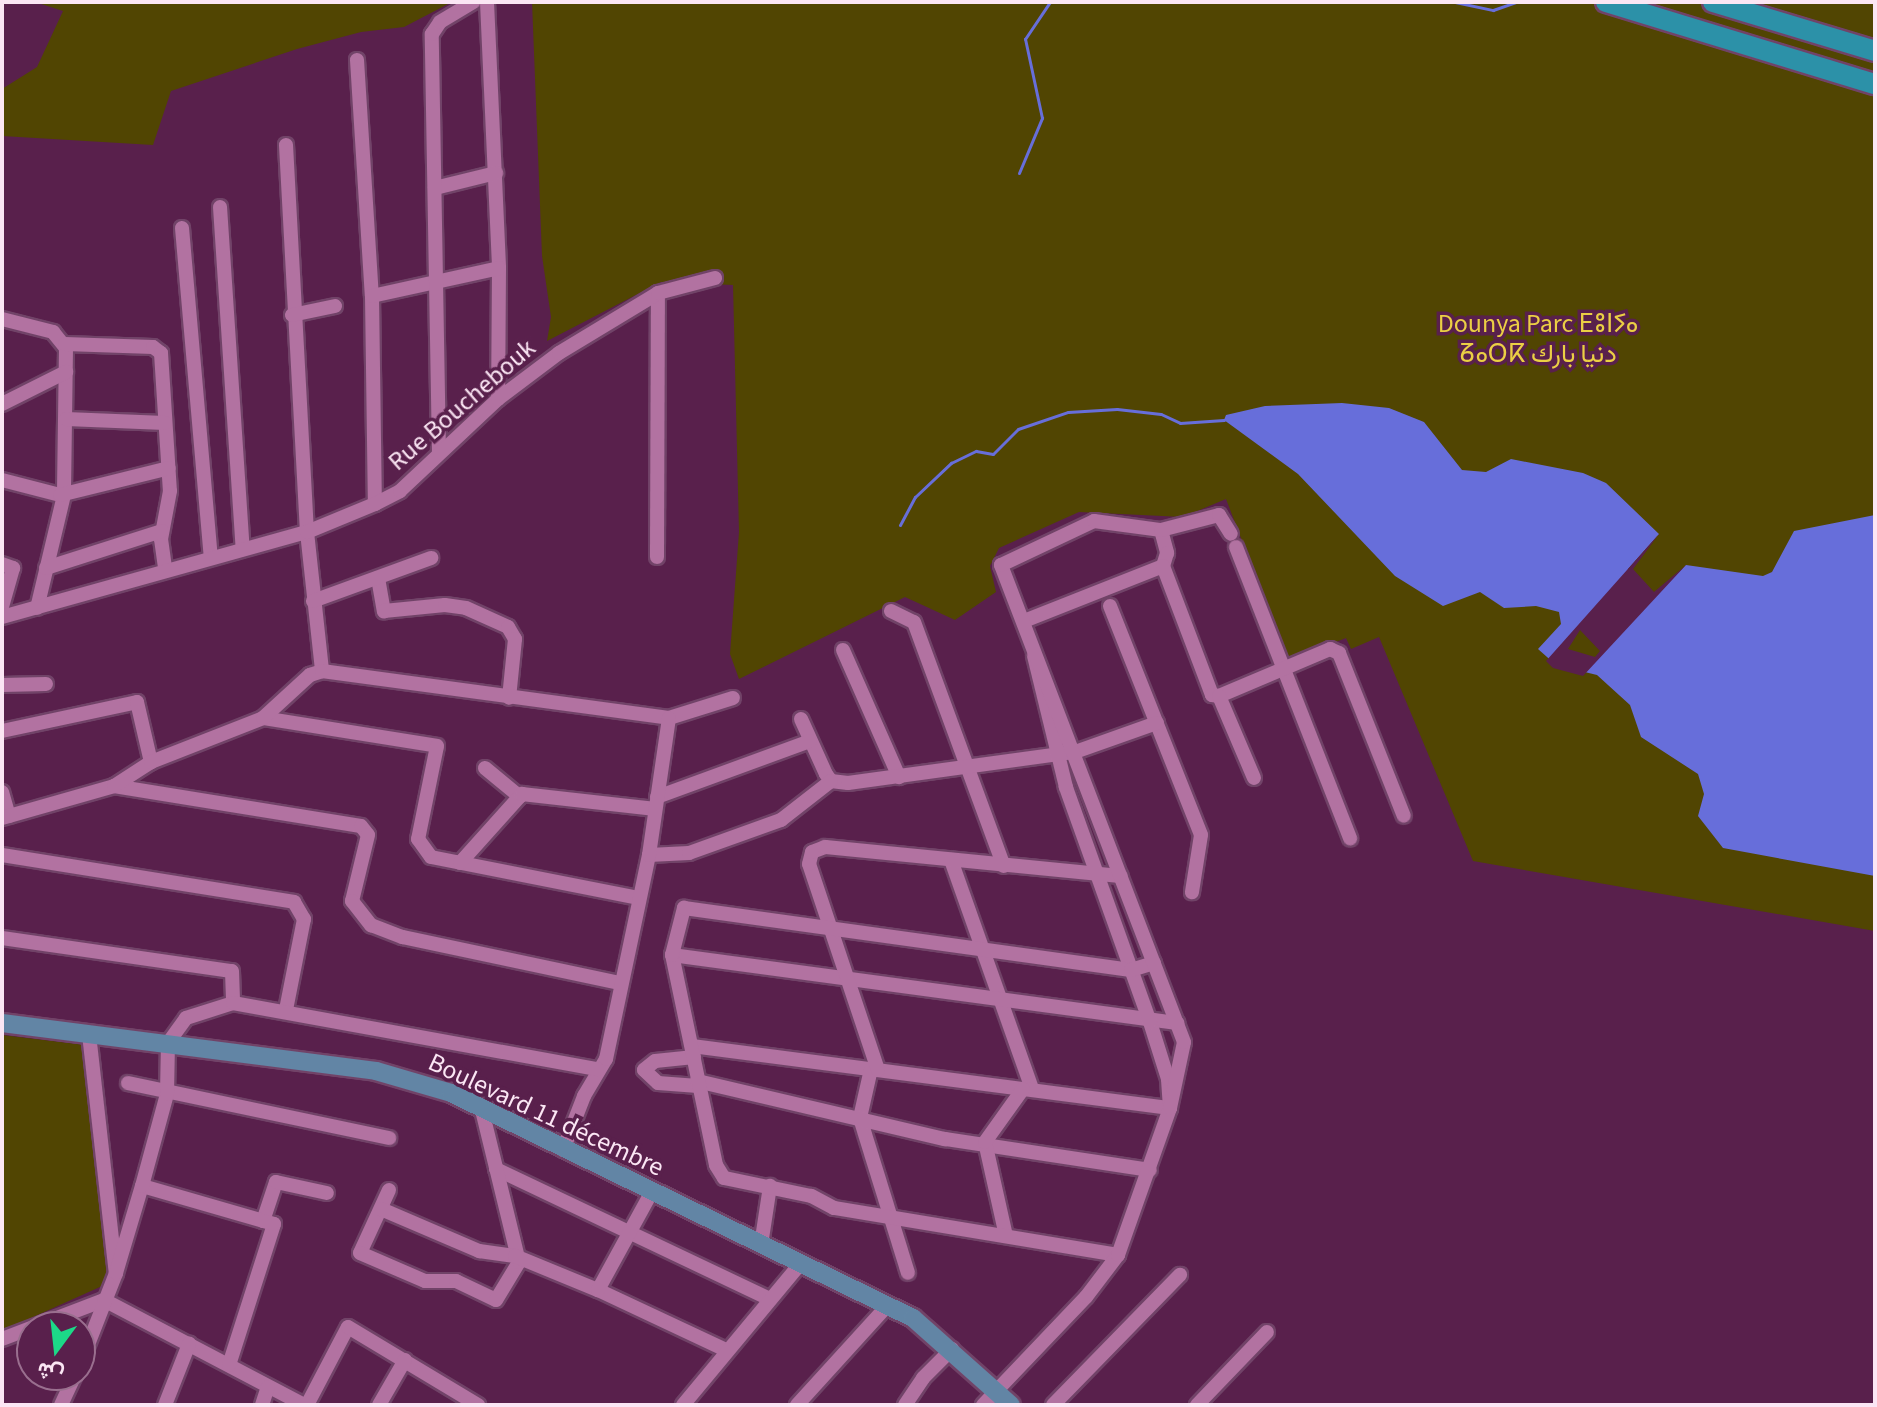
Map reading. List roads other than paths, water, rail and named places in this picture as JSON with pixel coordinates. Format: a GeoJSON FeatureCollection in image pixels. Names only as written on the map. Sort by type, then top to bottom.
{"type":"FeatureCollection","features":[{"type":"Feature","properties":{"kind":"highway"},"geometry":{"type":"LineString","coordinates":[[1606,2],[1875,84]]}},
{"type":"Feature","properties":{"kind":"highway"},"geometry":{"type":"LineString","coordinates":[[1713,2],[1875,51]]}},
{"type":"Feature","properties":{"kind":"main road","name":"Boulevard 11 décembre"},"geometry":{"type":"LineString","coordinates":[[2,1023],[376,1071],[451,1093],[651,1193],[888,1305],[952,1349],[1004,1399]]}},
{"type":"Feature","properties":{"kind":"street"},"geometry":{"type":"LineString","coordinates":[[439,453],[432,34],[440,22],[473,2]]}},
{"type":"Feature","properties":{"kind":"street"},"geometry":{"type":"LineString","coordinates":[[487,2],[499,268],[498,399]]}},
{"type":"Feature","properties":{"kind":"street"},"geometry":{"type":"LineString","coordinates":[[357,60],[372,296],[375,504]]}},
{"type":"Feature","properties":{"kind":"street"},"geometry":{"type":"LineString","coordinates":[[286,145],[292,315],[307,532],[322,671]]}},
{"type":"Feature","properties":{"kind":"street"},"geometry":{"type":"LineString","coordinates":[[435,188],[496,173]]}},
{"type":"Feature","properties":{"kind":"street"},"geometry":{"type":"LineString","coordinates":[[220,207],[243,549]]}},
{"type":"Feature","properties":{"kind":"street"},"geometry":{"type":"LineString","coordinates":[[182,228],[211,557]]}},
{"type":"Feature","properties":{"kind":"street"},"geometry":{"type":"LineString","coordinates":[[372,296],[499,268]]}},
{"type":"Feature","properties":{"kind":"street","name":"Rue Bouchebouk"},"geometry":{"type":"LineString","coordinates":[[2,617],[165,569],[307,532],[375,504],[400,491],[498,399],[559,353],[658,293],[715,278]]}},
{"type":"Feature","properties":{"kind":"street"},"geometry":{"type":"LineString","coordinates":[[657,557],[658,293]]}},
{"type":"Feature","properties":{"kind":"street"},"geometry":{"type":"LineString","coordinates":[[292,315],[335,306]]}},
{"type":"Feature","properties":{"kind":"street"},"geometry":{"type":"LineString","coordinates":[[2,319],[53,332],[65,344],[159,351],[169,468],[162,531],[165,569]]}},
{"type":"Feature","properties":{"kind":"street"},"geometry":{"type":"LineString","coordinates":[[37,608],[64,495],[65,344]]}},
{"type":"Feature","properties":{"kind":"street"},"geometry":{"type":"LineString","coordinates":[[2,404],[66,372]]}},
{"type":"Feature","properties":{"kind":"street"},"geometry":{"type":"LineString","coordinates":[[66,419],[165,423]]}},
{"type":"Feature","properties":{"kind":"street"},"geometry":{"type":"LineString","coordinates":[[2,480],[64,495],[169,468]]}},
{"type":"Feature","properties":{"kind":"street"},"geometry":{"type":"LineString","coordinates":[[983,1405],[1004,1399],[1118,1255],[1170,1108],[1184,1042],[1003,562],[1094,521],[1161,530],[1219,515],[1234,541],[1350,838]]}},
{"type":"Feature","properties":{"kind":"street"},"geometry":{"type":"LineString","coordinates":[[1161,530],[1167,553],[1163,566],[1212,695],[1219,696],[1330,649],[1339,653],[1404,816]]}},
{"type":"Feature","properties":{"kind":"street"},"geometry":{"type":"LineString","coordinates":[[46,568],[162,531]]}},
{"type":"Feature","properties":{"kind":"street"},"geometry":{"type":"LineString","coordinates":[[313,601],[431,558]]}},
{"type":"Feature","properties":{"kind":"street"},"geometry":{"type":"LineString","coordinates":[[2,564],[13,568],[2,607]]}},
{"type":"Feature","properties":{"kind":"street"},"geometry":{"type":"LineString","coordinates":[[1024,621],[1163,566]]}},
{"type":"Feature","properties":{"kind":"street"},"geometry":{"type":"LineString","coordinates":[[378,578],[384,611],[445,605],[466,608],[508,627],[515,639],[509,698]]}},
{"type":"Feature","properties":{"kind":"street"},"geometry":{"type":"LineString","coordinates":[[1110,606],[1201,835],[1192,892]]}},
{"type":"Feature","properties":{"kind":"street"},"geometry":{"type":"LineString","coordinates":[[891,611],[914,622],[1004,866]]}},
{"type":"Feature","properties":{"kind":"street"},"geometry":{"type":"LineString","coordinates":[[1034,645],[1034,672],[1057,754],[1095,873],[1150,1022],[1168,1079],[1170,1108]]}},
{"type":"Feature","properties":{"kind":"street"},"geometry":{"type":"LineString","coordinates":[[843,650],[899,777]]}},
{"type":"Feature","properties":{"kind":"street"},"geometry":{"type":"LineString","coordinates":[[2,792],[6,817],[114,786],[151,762],[263,718],[310,675],[322,671],[669,718],[733,698]]}},
{"type":"Feature","properties":{"kind":"street"},"geometry":{"type":"LineString","coordinates":[[2,685],[46,684]]}},
{"type":"Feature","properties":{"kind":"street"},"geometry":{"type":"LineString","coordinates":[[1219,696],[1254,778]]}},
{"type":"Feature","properties":{"kind":"street"},"geometry":{"type":"LineString","coordinates":[[2,731],[137,702],[151,762]]}},
{"type":"Feature","properties":{"kind":"street"},"geometry":{"type":"LineString","coordinates":[[263,718],[437,746],[418,839],[431,857],[638,898]]}},
{"type":"Feature","properties":{"kind":"street"},"geometry":{"type":"LineString","coordinates":[[563,1150],[597,1069],[606,1059],[619,983],[649,855],[669,718]]}},
{"type":"Feature","properties":{"kind":"street"},"geometry":{"type":"LineString","coordinates":[[801,719],[831,781]]}},
{"type":"Feature","properties":{"kind":"street"},"geometry":{"type":"LineString","coordinates":[[649,855],[689,853],[781,820],[831,781],[971,770],[1075,752],[1157,723]]}},
{"type":"Feature","properties":{"kind":"street"},"geometry":{"type":"LineString","coordinates":[[485,768],[520,797],[656,803],[810,741]]}},
{"type":"Feature","properties":{"kind":"street"},"geometry":{"type":"LineString","coordinates":[[114,786],[361,826],[368,835],[352,901],[371,925],[403,937],[619,983]]}},
{"type":"Feature","properties":{"kind":"street"},"geometry":{"type":"LineString","coordinates":[[460,863],[520,797]]}},
{"type":"Feature","properties":{"kind":"street"},"geometry":{"type":"LineString","coordinates":[[908,1273],[860,1118],[874,1070],[849,978],[809,864],[818,849],[1121,876]]}},
{"type":"Feature","properties":{"kind":"street"},"geometry":{"type":"LineString","coordinates":[[2,855],[294,902],[304,919],[286,1010]]}},
{"type":"Feature","properties":{"kind":"street"},"geometry":{"type":"LineString","coordinates":[[951,860],[1001,1000],[1028,1089]]}},
{"type":"Feature","properties":{"kind":"street"},"geometry":{"type":"LineString","coordinates":[[1118,1255],[834,1208],[811,1196],[718,1174],[672,955],[684,908],[1131,970],[1154,963]]}},
{"type":"Feature","properties":{"kind":"street"},"geometry":{"type":"LineString","coordinates":[[2,938],[232,971],[233,1003]]}},
{"type":"Feature","properties":{"kind":"street"},"geometry":{"type":"LineString","coordinates":[[672,955],[1150,1022],[1177,1023]]}},
{"type":"Feature","properties":{"kind":"street"},"geometry":{"type":"LineString","coordinates":[[96,1322],[116,1273],[167,1094],[168,1043],[186,1018],[233,1003],[286,1010],[597,1069]]}},
{"type":"Feature","properties":{"kind":"street"},"geometry":{"type":"LineString","coordinates":[[89,1034],[116,1273]]}},
{"type":"Feature","properties":{"kind":"street"},"geometry":{"type":"LineString","coordinates":[[1150,1170],[985,1142],[945,1139],[698,1084],[658,1083],[644,1070],[655,1061],[693,1052],[874,1070],[1170,1108]]}},
{"type":"Feature","properties":{"kind":"street"},"geometry":{"type":"LineString","coordinates":[[128,1083],[167,1094],[389,1138]]}},
{"type":"Feature","properties":{"kind":"street"},"geometry":{"type":"LineString","coordinates":[[985,1142],[1028,1089]]}},
{"type":"Feature","properties":{"kind":"street"},"geometry":{"type":"LineString","coordinates":[[389,1190],[360,1253],[417,1278],[456,1281],[496,1300],[519,1262],[515,1256],[482,1110]]}},
{"type":"Feature","properties":{"kind":"street"},"geometry":{"type":"LineString","coordinates":[[985,1142],[1006,1236]]}},
{"type":"Feature","properties":{"kind":"street"},"geometry":{"type":"LineString","coordinates":[[496,1169],[768,1298]]}},
{"type":"Feature","properties":{"kind":"street"},"geometry":{"type":"LineString","coordinates":[[263,1221],[276,1182],[327,1193]]}},
{"type":"Feature","properties":{"kind":"street"},"geometry":{"type":"LineString","coordinates":[[142,1186],[274,1224],[229,1365]]}},
{"type":"Feature","properties":{"kind":"street"},"geometry":{"type":"LineString","coordinates":[[761,1245],[770,1186]]}},
{"type":"Feature","properties":{"kind":"street"},"geometry":{"type":"LineString","coordinates":[[598,1290],[651,1193]]}},
{"type":"Feature","properties":{"kind":"street"},"geometry":{"type":"LineString","coordinates":[[381,1209],[479,1251],[515,1256],[598,1290],[726,1350]]}},
{"type":"Feature","properties":{"kind":"street"},"geometry":{"type":"LineString","coordinates":[[683,1405],[768,1298],[801,1263]]}},
{"type":"Feature","properties":{"kind":"street"},"geometry":{"type":"LineString","coordinates":[[1053,1405],[1180,1275]]}},
{"type":"Feature","properties":{"kind":"street"},"geometry":{"type":"LineString","coordinates":[[2,1339],[104,1300],[305,1405],[348,1327],[478,1405]]}},
{"type":"Feature","properties":{"kind":"street"},"geometry":{"type":"LineString","coordinates":[[797,1405],[888,1305]]}},
{"type":"Feature","properties":{"kind":"street"},"geometry":{"type":"LineString","coordinates":[[1197,1405],[1267,1332]]}},
{"type":"Feature","properties":{"kind":"street"},"geometry":{"type":"LineString","coordinates":[[165,1405],[189,1344]]}},
{"type":"Feature","properties":{"kind":"street"},"geometry":{"type":"LineString","coordinates":[[905,1405],[952,1349]]}},
{"type":"Feature","properties":{"kind":"street"},"geometry":{"type":"LineString","coordinates":[[379,1405],[405,1360]]}},
{"type":"Feature","properties":{"kind":"street"},"geometry":{"type":"LineString","coordinates":[[262,1405],[268,1387]]}},
{"type":"Feature","properties":{"kind":"waterway"},"geometry":{"type":"LineString","coordinates":[[1019,173],[1042,118],[1025,39],[1050,2]]}},
{"type":"Feature","properties":{"kind":"waterway"},"geometry":{"type":"LineString","coordinates":[[1455,2],[1493,10],[1516,2]]}},
{"type":"Feature","properties":{"kind":"waterway"},"geometry":{"type":"LineString","coordinates":[[900,525],[915,497],[951,463],[976,451],[993,454],[1018,429],[1068,412],[1117,409],[1161,414],[1180,423],[1224,420]]}},
{"type":"Feature","properties":{"kind":"park label","name":"Dounya Parc ⴹⵓⵏⵢⴰ ⵒⴰⵔⴽ دنيا بارك"},"geometry":{"type":"Point","coordinates":[1538,339]}}]}
